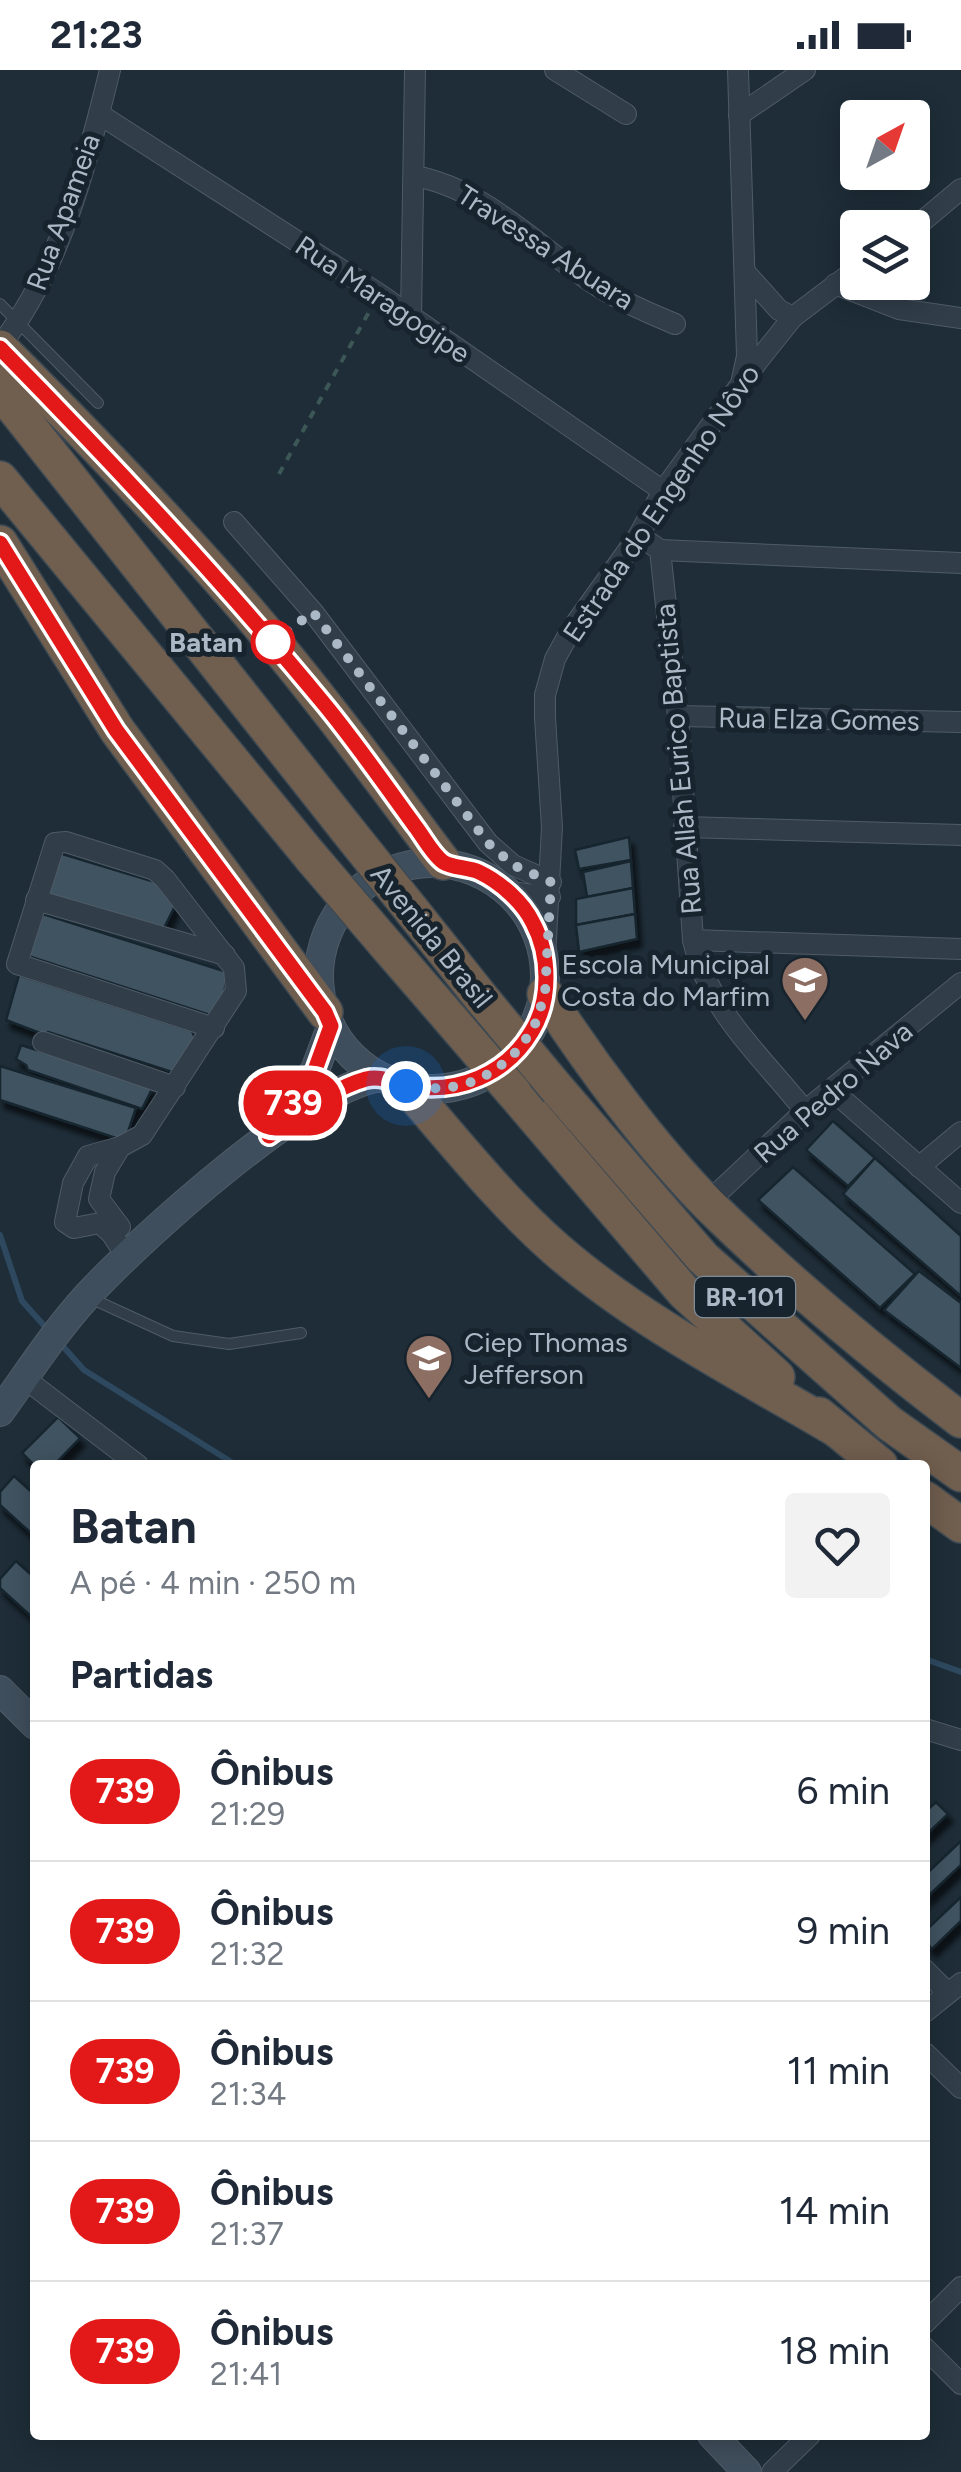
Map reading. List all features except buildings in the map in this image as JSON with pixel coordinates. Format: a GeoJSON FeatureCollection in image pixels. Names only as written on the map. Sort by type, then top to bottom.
{"type":"FeatureCollection","features":[{"type":"Feature","properties":{"kind":"highway"},"geometry":{"type":"LineString","coordinates":[[6,339],[256,621],[329,710],[443,862]]}},
{"type":"Feature","properties":{"kind":"highway","name":"Avenida Brasil"},"geometry":{"type":"LineString","coordinates":[[0,390],[345,828],[558,1090],[702,1258],[889,1423],[961,1474]]}},
{"type":"Feature","properties":{"kind":"highway","name":"Avenida Brasil"},"geometry":{"type":"LineString","coordinates":[[0,479],[311,857],[684,1292],[874,1460]]}},
{"type":"Feature","properties":{"kind":"highway"},"geometry":{"type":"LineString","coordinates":[[0,543],[116,730],[328,1019]]}},
{"type":"Feature","properties":{"kind":"highway"},"geometry":{"type":"LineString","coordinates":[[545,994],[641,1125],[708,1203],[886,1362],[961,1420]]}},
{"type":"Feature","properties":{"kind":"highway"},"geometry":{"type":"LineString","coordinates":[[394,1082],[517,1212],[570,1260],[673,1332],[834,1428]]}},
{"type":"Feature","properties":{"kind":"highway"},"geometry":{"type":"LineString","coordinates":[[930,1503],[961,1525]]}},
{"type":"Feature","properties":{"kind":"main road"},"geometry":{"type":"LineString","coordinates":[[0,1412],[87,1296],[269,1136],[346,1087],[394,1082],[444,1089],[479,1080],[510,1059],[533,1030],[545,994],[545,957],[533,922],[510,892],[479,872],[443,862],[414,863],[387,870],[363,885],[343,905],[328,929],[320,956],[319,984],[328,1019],[352,1056],[394,1082]]}},
{"type":"Feature","properties":{"kind":"main road"},"geometry":{"type":"LineString","coordinates":[[269,1136],[315,1070],[328,1019]]}},
{"type":"Feature","properties":{"kind":"main road"},"geometry":{"type":"LineString","coordinates":[[0,1690],[30,1720]]}},
{"type":"Feature","properties":{"kind":"main road"},"geometry":{"type":"LineString","coordinates":[[717,2440],[747,2472]]}},
{"type":"Feature","properties":{"kind":"street","name":"Rua Apameia"},"geometry":{"type":"LineString","coordinates":[[6,339],[50,266],[110,70]]}},
{"type":"Feature","properties":{"kind":"street","name":"Travessa Abuara"},"geometry":{"type":"LineString","coordinates":[[411,316],[415,70]]}},
{"type":"Feature","properties":{"kind":"street"},"geometry":{"type":"LineString","coordinates":[[554,70],[626,114]]}},
{"type":"Feature","properties":{"kind":"street"},"geometry":{"type":"LineString","coordinates":[[738,70],[746,356],[740,386]]}},
{"type":"Feature","properties":{"kind":"street"},"geometry":{"type":"LineString","coordinates":[[739,115],[806,70]]}},
{"type":"Feature","properties":{"kind":"street","name":"Rua Maragogipe"},"geometry":{"type":"LineString","coordinates":[[99,114],[379,294],[663,490]]}},
{"type":"Feature","properties":{"kind":"street","name":"Travessa Abuara"},"geometry":{"type":"LineString","coordinates":[[414,176],[441,181],[466,193],[596,286],[675,324]]}},
{"type":"Feature","properties":{"kind":"street"},"geometry":{"type":"LineString","coordinates":[[930,215],[961,189]]}},
{"type":"Feature","properties":{"kind":"street"},"geometry":{"type":"LineString","coordinates":[[745,272],[779,310],[794,318]]}},
{"type":"Feature","properties":{"kind":"street","name":"Estrada do Engenho Nôvo"},"geometry":{"type":"LineString","coordinates":[[545,957],[551,890],[552,827],[545,718],[550,678],[571,630],[638,535],[663,490],[794,318],[840,281]]}},
{"type":"Feature","properties":{"kind":"street"},"geometry":{"type":"LineString","coordinates":[[835,284],[900,309],[961,318]]}},
{"type":"Feature","properties":{"kind":"street"},"geometry":{"type":"LineString","coordinates":[[234,522],[313,612],[488,843],[551,890]]}},
{"type":"Feature","properties":{"kind":"street"},"geometry":{"type":"LineString","coordinates":[[638,535],[660,550],[961,563]]}},
{"type":"Feature","properties":{"kind":"street","name":"Rua Allah Eurico Baptista"},"geometry":{"type":"LineString","coordinates":[[660,550],[678,716],[693,940],[700,972],[710,994],[805,1111]]}},
{"type":"Feature","properties":{"kind":"street","name":"Rua Elza Gomes"},"geometry":{"type":"LineString","coordinates":[[678,716],[961,722]]}},
{"type":"Feature","properties":{"kind":"street"},"geometry":{"type":"LineString","coordinates":[[684,828],[961,834]]}},
{"type":"Feature","properties":{"kind":"street"},"geometry":{"type":"LineString","coordinates":[[133,1252],[100,1223],[74,1228],[65,1222],[83,1160],[142,1135],[214,1028],[236,991],[234,968],[154,870],[66,842],[54,843],[17,964],[214,1028]]}},
{"type":"Feature","properties":{"kind":"street"},"geometry":{"type":"LineString","coordinates":[[510,892],[551,890]]}},
{"type":"Feature","properties":{"kind":"street"},"geometry":{"type":"LineString","coordinates":[[36,900],[225,955]]}},
{"type":"Feature","properties":{"kind":"street"},"geometry":{"type":"LineString","coordinates":[[693,940],[961,949]]}},
{"type":"Feature","properties":{"kind":"street","name":"Rua Pedro Nava"},"geometry":{"type":"LineString","coordinates":[[708,1203],[805,1111],[961,983]]}},
{"type":"Feature","properties":{"kind":"street"},"geometry":{"type":"LineString","coordinates":[[43,1042],[175,1087]]}},
{"type":"Feature","properties":{"kind":"street"},"geometry":{"type":"LineString","coordinates":[[833,1091],[961,1203]]}},
{"type":"Feature","properties":{"kind":"street"},"geometry":{"type":"LineString","coordinates":[[919,1167],[961,1132]]}},
{"type":"Feature","properties":{"kind":"street"},"geometry":{"type":"LineString","coordinates":[[120,1147],[105,1172],[99,1199],[133,1252]]}},
{"type":"Feature","properties":{"kind":"street"},"geometry":{"type":"LineString","coordinates":[[24,1378],[131,1460]]}},
{"type":"Feature","properties":{"kind":"street"},"geometry":{"type":"LineString","coordinates":[[930,1731],[961,1740]]}},
{"type":"Feature","properties":{"kind":"street"},"geometry":{"type":"LineString","coordinates":[[930,1973],[954,1988],[930,2008]]}},
{"type":"Feature","properties":{"kind":"street"},"geometry":{"type":"LineString","coordinates":[[930,2058],[961,2088]]}},
{"type":"Feature","properties":{"kind":"street"},"geometry":{"type":"LineString","coordinates":[[930,2318],[961,2287]]}},
{"type":"Feature","properties":{"kind":"street"},"geometry":{"type":"LineString","coordinates":[[930,2353],[961,2384]]}},
{"type":"Feature","properties":{"kind":"street"},"geometry":{"type":"LineString","coordinates":[[772,2472],[805,2440]]}},
{"type":"Feature","properties":{"kind":"lane"},"geometry":{"type":"LineString","coordinates":[[0,304],[6,339],[98,404]]}},
{"type":"Feature","properties":{"kind":"lane"},"geometry":{"type":"LineString","coordinates":[[87,1296],[173,1336],[229,1344],[301,1332]]}},
{"type":"Feature","properties":{"kind":"path"},"geometry":{"type":"LineString","coordinates":[[279,474],[379,294]]}},
{"type":"Feature","properties":{"kind":"waterway"},"geometry":{"type":"LineString","coordinates":[[0,1235],[22,1301],[48,1330]]}},
{"type":"Feature","properties":{"kind":"waterway"},"geometry":{"type":"LineString","coordinates":[[60,1343],[84,1370],[228,1460]]}},
{"type":"Feature","properties":{"kind":"waterway"},"geometry":{"type":"LineString","coordinates":[[930,1661],[961,1672]]}},
{"type":"Feature","properties":{"kind":"bus line","name":"739"},"geometry":{"type":"LineString","coordinates":[[0,348],[124,475],[256,621],[329,710],[443,862],[479,872],[510,892],[533,922],[545,957],[545,994],[533,1030],[510,1059],[479,1080],[444,1089],[406,1086],[382,1077],[368,1079],[329,1096],[269,1136],[315,1070],[331,1026],[325,1012],[116,730],[0,543]]}},
{"type":"Feature","properties":{"kind":"place","name":"Batan"},"geometry":{"type":"Point","coordinates":[273,642]}},
{"type":"Feature","properties":{"kind":"place","name":"Escola Municipal Costa do Marfim"},"geometry":{"type":"Point","coordinates":[805,1022]}},
{"type":"Feature","properties":{"kind":"place","name":"Ciep Thomas Jefferson"},"geometry":{"type":"Point","coordinates":[429,1400]}},
{"type":"Feature","properties":{"kind":"route"},"geometry":{"type":"LineString","coordinates":[[273,642],[313,612],[488,843],[513,865],[551,882],[545,994],[533,1030],[510,1059],[479,1080],[444,1089],[406,1086]]}}]}
